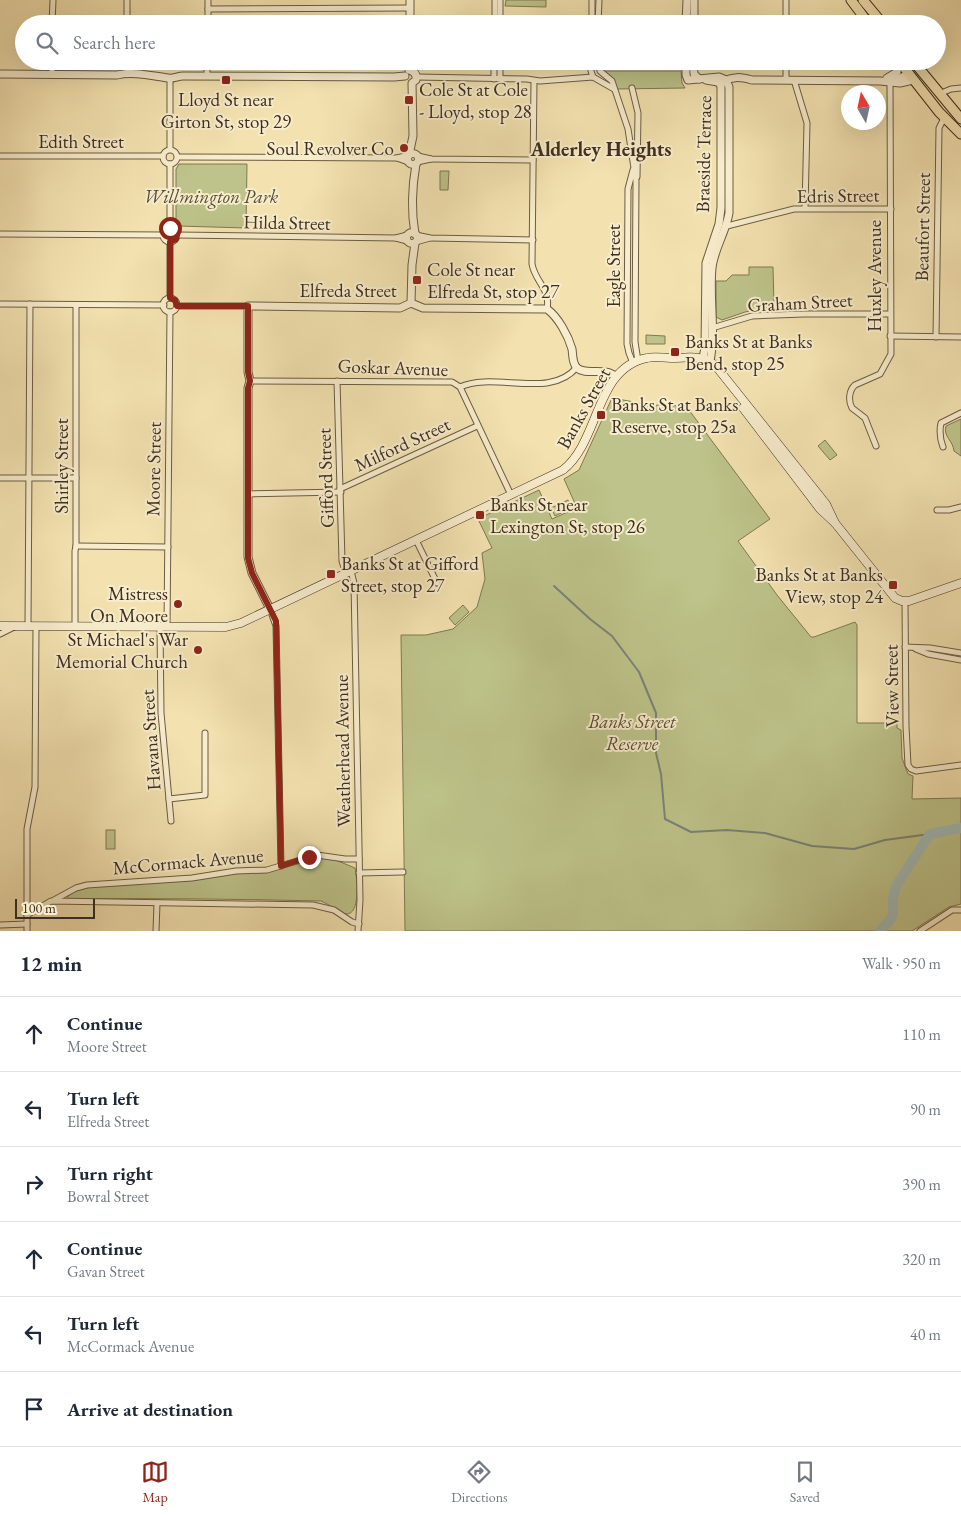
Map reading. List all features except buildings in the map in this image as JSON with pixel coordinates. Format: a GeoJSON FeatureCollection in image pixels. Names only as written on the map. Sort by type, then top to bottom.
{"type":"FeatureCollection","features":[{"type":"Feature","properties":{"kind":"main road"},"geometry":{"type":"LineString","coordinates":[[851,0],[862,15]]}},
{"type":"Feature","properties":{"kind":"main road"},"geometry":{"type":"LineString","coordinates":[[863,0],[876,15]]}},
{"type":"Feature","properties":{"kind":"main road"},"geometry":{"type":"LineString","coordinates":[[905,70],[944,118],[961,134]]}},
{"type":"Feature","properties":{"kind":"main road"},"geometry":{"type":"LineString","coordinates":[[911,77],[913,70]]}},
{"type":"Feature","properties":{"kind":"main road"},"geometry":{"type":"LineString","coordinates":[[919,70],[961,119]]}},
{"type":"Feature","properties":{"kind":"main road"},"geometry":{"type":"LineString","coordinates":[[930,101],[939,94]]}},
{"type":"Feature","properties":{"kind":"main road","name":"Banks Street"},"geometry":{"type":"LineString","coordinates":[[0,626],[231,627],[562,470],[572,463],[580,451],[616,376],[635,362],[654,357],[706,361]]}},
{"type":"Feature","properties":{"kind":"main road"},"geometry":{"type":"LineString","coordinates":[[706,361],[720,370],[826,504],[835,523],[893,596],[905,601],[961,583]]}},
{"type":"Feature","properties":{"kind":"street"},"geometry":{"type":"LineString","coordinates":[[52,15],[53,0]]}},
{"type":"Feature","properties":{"kind":"street"},"geometry":{"type":"LineString","coordinates":[[127,0],[127,15]]}},
{"type":"Feature","properties":{"kind":"street"},"geometry":{"type":"LineString","coordinates":[[208,0],[208,15]]}},
{"type":"Feature","properties":{"kind":"street"},"geometry":{"type":"LineString","coordinates":[[410,0],[410,15]]}},
{"type":"Feature","properties":{"kind":"street"},"geometry":{"type":"LineString","coordinates":[[495,0],[495,15]]}},
{"type":"Feature","properties":{"kind":"street"},"geometry":{"type":"LineString","coordinates":[[500,0],[500,15]]}},
{"type":"Feature","properties":{"kind":"street"},"geometry":{"type":"LineString","coordinates":[[592,0],[592,15]]}},
{"type":"Feature","properties":{"kind":"street"},"geometry":{"type":"LineString","coordinates":[[598,15],[599,0]]}},
{"type":"Feature","properties":{"kind":"street"},"geometry":{"type":"LineString","coordinates":[[686,15],[687,0]]}},
{"type":"Feature","properties":{"kind":"street"},"geometry":{"type":"LineString","coordinates":[[694,0],[694,15]]}},
{"type":"Feature","properties":{"kind":"street"},"geometry":{"type":"LineString","coordinates":[[786,0],[786,15]]}},
{"type":"Feature","properties":{"kind":"street"},"geometry":{"type":"LineString","coordinates":[[208,9],[410,8]]}},
{"type":"Feature","properties":{"kind":"street"},"geometry":{"type":"LineString","coordinates":[[207,70],[207,76]]}},
{"type":"Feature","properties":{"kind":"street"},"geometry":{"type":"LineString","coordinates":[[408,70],[408,82],[415,80],[494,79],[527,79],[534,81],[593,77],[615,90]]}},
{"type":"Feature","properties":{"kind":"street"},"geometry":{"type":"LineString","coordinates":[[494,70],[494,79]]}},
{"type":"Feature","properties":{"kind":"street"},"geometry":{"type":"LineString","coordinates":[[500,70],[500,79]]}},
{"type":"Feature","properties":{"kind":"street"},"geometry":{"type":"LineString","coordinates":[[592,70],[593,77]]}},
{"type":"Feature","properties":{"kind":"street","name":"Eagle Street"},"geometry":{"type":"LineString","coordinates":[[600,70],[611,80],[630,134],[633,169],[637,186]]}},
{"type":"Feature","properties":{"kind":"street"},"geometry":{"type":"LineString","coordinates":[[686,70],[688,79],[702,79]]}},
{"type":"Feature","properties":{"kind":"street"},"geometry":{"type":"LineString","coordinates":[[694,70],[694,74],[702,79]]}},
{"type":"Feature","properties":{"kind":"street"},"geometry":{"type":"LineString","coordinates":[[788,70],[807,123],[805,208]]}},
{"type":"Feature","properties":{"kind":"street"},"geometry":{"type":"LineString","coordinates":[[890,80],[897,70]]}},
{"type":"Feature","properties":{"kind":"street"},"geometry":{"type":"LineString","coordinates":[[0,74],[117,75],[127,72],[170,78],[183,76],[394,77],[407,73]]}},
{"type":"Feature","properties":{"kind":"street"},"geometry":{"type":"LineString","coordinates":[[722,82],[737,78],[752,80],[890,80],[905,83],[911,77]]}},
{"type":"Feature","properties":{"kind":"street"},"geometry":{"type":"LineString","coordinates":[[170,78],[170,149]]}},
{"type":"Feature","properties":{"kind":"street","name":"Braeside Terrace"},"geometry":{"type":"LineString","coordinates":[[702,79],[722,82]]}},
{"type":"Feature","properties":{"kind":"street"},"geometry":{"type":"LineString","coordinates":[[411,303],[415,80]]}},
{"type":"Feature","properties":{"kind":"street","name":"Huxley Avenue"},"geometry":{"type":"LineString","coordinates":[[876,446],[865,418],[852,408],[849,396],[852,387],[880,374],[891,354],[890,80]]}},
{"type":"Feature","properties":{"kind":"street"},"geometry":{"type":"LineString","coordinates":[[534,81],[533,271],[546,292],[548,300],[547,309],[554,314],[564,332],[577,367],[584,371],[607,372],[616,376]]}},
{"type":"Feature","properties":{"kind":"street","name":"Braeside Terrace"},"geometry":{"type":"LineString","coordinates":[[706,361],[705,348],[712,328],[712,266],[727,226],[729,213],[722,82]]}},
{"type":"Feature","properties":{"kind":"street","name":"Braeside Terrace"},"geometry":{"type":"LineString","coordinates":[[708,340],[706,262],[721,208],[722,82]]}},
{"type":"Feature","properties":{"kind":"street","name":"Eagle Street"},"geometry":{"type":"LineString","coordinates":[[632,88],[638,113],[635,362]]}},
{"type":"Feature","properties":{"kind":"street"},"geometry":{"type":"LineString","coordinates":[[939,94],[951,89],[961,88]]}},
{"type":"Feature","properties":{"kind":"street","name":"Beaufort Street"},"geometry":{"type":"LineString","coordinates":[[936,337],[939,128],[944,118]]}},
{"type":"Feature","properties":{"kind":"street"},"geometry":{"type":"LineString","coordinates":[[170,149],[163,156],[164,161],[170,164]]}},
{"type":"Feature","properties":{"kind":"street"},"geometry":{"type":"LineString","coordinates":[[170,149],[175,151],[178,157]]}},
{"type":"Feature","properties":{"kind":"street","name":"Edith Street"},"geometry":{"type":"LineString","coordinates":[[0,156],[163,156]]}},
{"type":"Feature","properties":{"kind":"street"},"geometry":{"type":"LineString","coordinates":[[178,157],[534,160]]}},
{"type":"Feature","properties":{"kind":"street"},"geometry":{"type":"LineString","coordinates":[[170,164],[174,163],[178,157]]}},
{"type":"Feature","properties":{"kind":"street"},"geometry":{"type":"LineString","coordinates":[[170,164],[170,228]]}},
{"type":"Feature","properties":{"kind":"street","name":"Eagle Street"},"geometry":{"type":"LineString","coordinates":[[633,169],[628,189],[627,342],[629,353],[635,362]]}},
{"type":"Feature","properties":{"kind":"street","name":"Edris Street"},"geometry":{"type":"LineString","coordinates":[[727,226],[794,209],[891,209]]}},
{"type":"Feature","properties":{"kind":"street"},"geometry":{"type":"LineString","coordinates":[[163,235],[164,231],[170,228]]}},
{"type":"Feature","properties":{"kind":"street"},"geometry":{"type":"LineString","coordinates":[[170,228],[177,235],[176,239],[170,242]]}},
{"type":"Feature","properties":{"kind":"street"},"geometry":{"type":"LineString","coordinates":[[0,234],[163,235]]}},
{"type":"Feature","properties":{"kind":"street"},"geometry":{"type":"LineString","coordinates":[[163,235],[166,241],[170,242]]}},
{"type":"Feature","properties":{"kind":"street","name":"Hilda Street"},"geometry":{"type":"LineString","coordinates":[[177,235],[533,240]]}},
{"type":"Feature","properties":{"kind":"street"},"geometry":{"type":"LineString","coordinates":[[170,242],[170,298]]}},
{"type":"Feature","properties":{"kind":"street"},"geometry":{"type":"LineString","coordinates":[[164,305],[166,300],[170,298]]}},
{"type":"Feature","properties":{"kind":"street"},"geometry":{"type":"LineString","coordinates":[[164,305],[166,310],[174,311],[177,306],[175,300],[170,298]]}},
{"type":"Feature","properties":{"kind":"street","name":"Elfreda Street"},"geometry":{"type":"LineString","coordinates":[[177,306],[400,308],[411,303],[423,308],[547,309]]}},
{"type":"Feature","properties":{"kind":"street"},"geometry":{"type":"LineString","coordinates":[[0,304],[164,305]]}},
{"type":"Feature","properties":{"kind":"street"},"geometry":{"type":"LineString","coordinates":[[27,931],[27,830],[35,787],[29,479],[30,304]]}},
{"type":"Feature","properties":{"kind":"street","name":"Shirley Street"},"geometry":{"type":"LineString","coordinates":[[75,626],[76,305]]}},
{"type":"Feature","properties":{"kind":"street"},"geometry":{"type":"LineString","coordinates":[[248,306],[250,565],[276,626],[281,866]]}},
{"type":"Feature","properties":{"kind":"street","name":"Moore Street"},"geometry":{"type":"LineString","coordinates":[[164,627],[168,548],[170,312]]}},
{"type":"Feature","properties":{"kind":"street","name":"Graham Street"},"geometry":{"type":"LineString","coordinates":[[712,328],[752,316],[890,314]]}},
{"type":"Feature","properties":{"kind":"street"},"geometry":{"type":"LineString","coordinates":[[890,336],[961,337]]}},
{"type":"Feature","properties":{"kind":"street"},"geometry":{"type":"LineString","coordinates":[[627,342],[630,345],[635,342]]}},
{"type":"Feature","properties":{"kind":"street","name":"Goskar Avenue"},"geometry":{"type":"LineString","coordinates":[[250,381],[452,382],[460,387],[475,382],[551,383],[565,377],[577,367]]}},
{"type":"Feature","properties":{"kind":"street","name":"Gifford Street"},"geometry":{"type":"LineString","coordinates":[[337,381],[342,560],[348,572]]}},
{"type":"Feature","properties":{"kind":"street"},"geometry":{"type":"LineString","coordinates":[[460,387],[511,495]]}},
{"type":"Feature","properties":{"kind":"street"},"geometry":{"type":"LineString","coordinates":[[943,446],[940,438],[941,424],[961,413]]}},
{"type":"Feature","properties":{"kind":"street","name":"Milford Street"},"geometry":{"type":"LineString","coordinates":[[248,494],[341,491],[477,426]]}},
{"type":"Feature","properties":{"kind":"street"},"geometry":{"type":"LineString","coordinates":[[0,478],[76,478]]}},
{"type":"Feature","properties":{"kind":"street"},"geometry":{"type":"LineString","coordinates":[[937,510],[961,507]]}},
{"type":"Feature","properties":{"kind":"street"},"geometry":{"type":"LineString","coordinates":[[416,540],[437,583]]}},
{"type":"Feature","properties":{"kind":"street"},"geometry":{"type":"LineString","coordinates":[[76,546],[168,548]]}},
{"type":"Feature","properties":{"kind":"street","name":"Weatherhead Avenue"},"geometry":{"type":"LineString","coordinates":[[348,572],[354,583],[359,859],[358,931]]}},
{"type":"Feature","properties":{"kind":"street","name":"View Street"},"geometry":{"type":"LineString","coordinates":[[905,601],[908,765],[911,769],[918,771],[961,765]]}},
{"type":"Feature","properties":{"kind":"street","name":"Banks Street"},"geometry":{"type":"LineString","coordinates":[[0,634],[17,626]]}},
{"type":"Feature","properties":{"kind":"street","name":"Havana Street"},"geometry":{"type":"LineString","coordinates":[[164,627],[161,713],[171,821]]}},
{"type":"Feature","properties":{"kind":"street"},"geometry":{"type":"LineString","coordinates":[[905,647],[930,648],[961,653]]}},
{"type":"Feature","properties":{"kind":"street"},"geometry":{"type":"LineString","coordinates":[[915,648],[926,654],[961,660]]}},
{"type":"Feature","properties":{"kind":"street"},"geometry":{"type":"LineString","coordinates":[[169,799],[205,795],[205,733]]}},
{"type":"Feature","properties":{"kind":"street","name":"McCormack Avenue"},"geometry":{"type":"LineString","coordinates":[[27,915],[75,888],[87,885],[192,878],[232,871],[267,870],[317,855],[359,859]]}},
{"type":"Feature","properties":{"kind":"street"},"geometry":{"type":"LineString","coordinates":[[359,873],[403,872]]}},
{"type":"Feature","properties":{"kind":"street","name":"McCormack Avenue"},"geometry":{"type":"LineString","coordinates":[[52,901],[318,905],[334,910],[352,922],[359,924]]}},
{"type":"Feature","properties":{"kind":"street"},"geometry":{"type":"LineString","coordinates":[[156,931],[157,902]]}},
{"type":"Feature","properties":{"kind":"street"},"geometry":{"type":"LineString","coordinates":[[920,931],[952,910],[961,910]]}},
{"type":"Feature","properties":{"kind":"street"},"geometry":{"type":"LineString","coordinates":[[0,925],[27,924]]}},
{"type":"Feature","properties":{"kind":"green space"},"geometry":{"type":"Polygon","coordinates":[[[506,0],[546,0],[546,7],[505,6],[506,0]]]}},
{"type":"Feature","properties":{"kind":"green space"},"geometry":{"type":"Polygon","coordinates":[[[605,71],[681,71],[682,83],[685,88],[617,89],[614,80],[605,71]]]}},
{"type":"Feature","properties":{"kind":"green space","name":"Willmington Park"},"geometry":{"type":"Polygon","coordinates":[[[179,164],[247,164],[246,228],[178,226],[176,221],[176,169],[179,164]]]}},
{"type":"Feature","properties":{"kind":"green space"},"geometry":{"type":"Polygon","coordinates":[[[440,171],[449,171],[448,190],[440,190],[440,171]]]}},
{"type":"Feature","properties":{"kind":"green space"},"geometry":{"type":"Polygon","coordinates":[[[749,267],[773,267],[774,306],[745,312],[722,320],[716,317],[716,281],[726,281],[732,275],[749,275],[749,267]]]}},
{"type":"Feature","properties":{"kind":"green space"},"geometry":{"type":"Polygon","coordinates":[[[646,335],[665,336],[665,344],[646,344],[646,335]]]}},
{"type":"Feature","properties":{"kind":"green space","name":"Banks Street Reserve"},"geometry":{"type":"Polygon","coordinates":[[[612,398],[651,405],[686,406],[770,519],[738,541],[777,595],[811,637],[855,622],[857,625],[857,723],[897,723],[897,728],[901,730],[902,758],[908,774],[913,776],[912,799],[961,798],[961,904],[949,907],[912,931],[405,931],[401,635],[426,635],[453,629],[477,607],[485,579],[482,553],[492,548],[478,519],[539,490],[552,519],[577,508],[564,479],[579,470],[612,398]]]}},
{"type":"Feature","properties":{"kind":"green space"},"geometry":{"type":"Polygon","coordinates":[[[961,419],[961,456],[954,451],[945,430],[946,426],[961,419]]]}},
{"type":"Feature","properties":{"kind":"green space"},"geometry":{"type":"Polygon","coordinates":[[[825,440],[837,455],[830,460],[818,446],[825,440]]]}},
{"type":"Feature","properties":{"kind":"green space"},"geometry":{"type":"Polygon","coordinates":[[[568,500],[572,508],[555,516],[551,508],[568,500]]]}},
{"type":"Feature","properties":{"kind":"green space"},"geometry":{"type":"Polygon","coordinates":[[[463,605],[469,612],[455,625],[449,618],[463,605]]]}},
{"type":"Feature","properties":{"kind":"green space"},"geometry":{"type":"Polygon","coordinates":[[[106,830],[115,830],[115,849],[106,849],[106,830]]]}},
{"type":"Feature","properties":{"kind":"green space"},"geometry":{"type":"Polygon","coordinates":[[[324,857],[355,868],[357,895],[354,909],[351,913],[343,913],[321,901],[69,899],[67,897],[75,891],[94,886],[193,880],[237,873],[268,872],[307,860],[324,857]]]}},
{"type":"Feature","properties":{"kind":"waterway"},"geometry":{"type":"LineString","coordinates":[[554,586],[612,636],[639,672],[656,713],[656,753],[661,774],[665,819],[691,832],[727,830],[765,833],[812,846],[854,849],[885,840],[930,834]]}},
{"type":"Feature","properties":{"kind":"waterway"},"geometry":{"type":"LineString","coordinates":[[880,931],[891,919],[896,886],[930,834],[961,828]]}},
{"type":"Feature","properties":{"kind":"place","name":"Lloyd St near Girton St, stop 29"},"geometry":{"type":"Point","coordinates":[226,80]}},
{"type":"Feature","properties":{"kind":"place","name":"Cole St at Cole - Lloyd, stop 28"},"geometry":{"type":"Point","coordinates":[409,100]}},
{"type":"Feature","properties":{"kind":"place","name":"Soul Revolver Co"},"geometry":{"type":"Point","coordinates":[404,148]}},
{"type":"Feature","properties":{"kind":"place","name":"Cole St near Elfreda St, stop 27"},"geometry":{"type":"Point","coordinates":[417,280]}},
{"type":"Feature","properties":{"kind":"place","name":"Banks St at Banks Bend, stop 25"},"geometry":{"type":"Point","coordinates":[675,352]}},
{"type":"Feature","properties":{"kind":"place","name":"Banks St at Banks Reserve, stop 25a"},"geometry":{"type":"Point","coordinates":[601,415]}},
{"type":"Feature","properties":{"kind":"place","name":"Banks St near Lexington St, stop 26"},"geometry":{"type":"Point","coordinates":[480,515]}},
{"type":"Feature","properties":{"kind":"place","name":"Banks St at Gifford Street, stop 27"},"geometry":{"type":"Point","coordinates":[331,574]}},
{"type":"Feature","properties":{"kind":"place","name":"Banks St at Banks View, stop 24"},"geometry":{"type":"Point","coordinates":[893,585]}},
{"type":"Feature","properties":{"kind":"place","name":"Mistress On Moore"},"geometry":{"type":"Point","coordinates":[178,604]}},
{"type":"Feature","properties":{"kind":"place","name":"St Michael's War Memorial Church"},"geometry":{"type":"Point","coordinates":[198,650]}},
{"type":"Feature","properties":{"kind":"district","name":"Alderley Heights"},"geometry":{"type":"Point","coordinates":[601,149]}},
{"type":"Feature","properties":{"kind":"route"},"geometry":{"type":"LineString","coordinates":[[170,228],[176,231],[177,235],[176,239],[170,242],[170,298],[175,300],[177,306],[248,306],[248,372],[250,381],[248,388],[248,558],[252,573],[276,621],[281,866],[309,857]]}}]}
